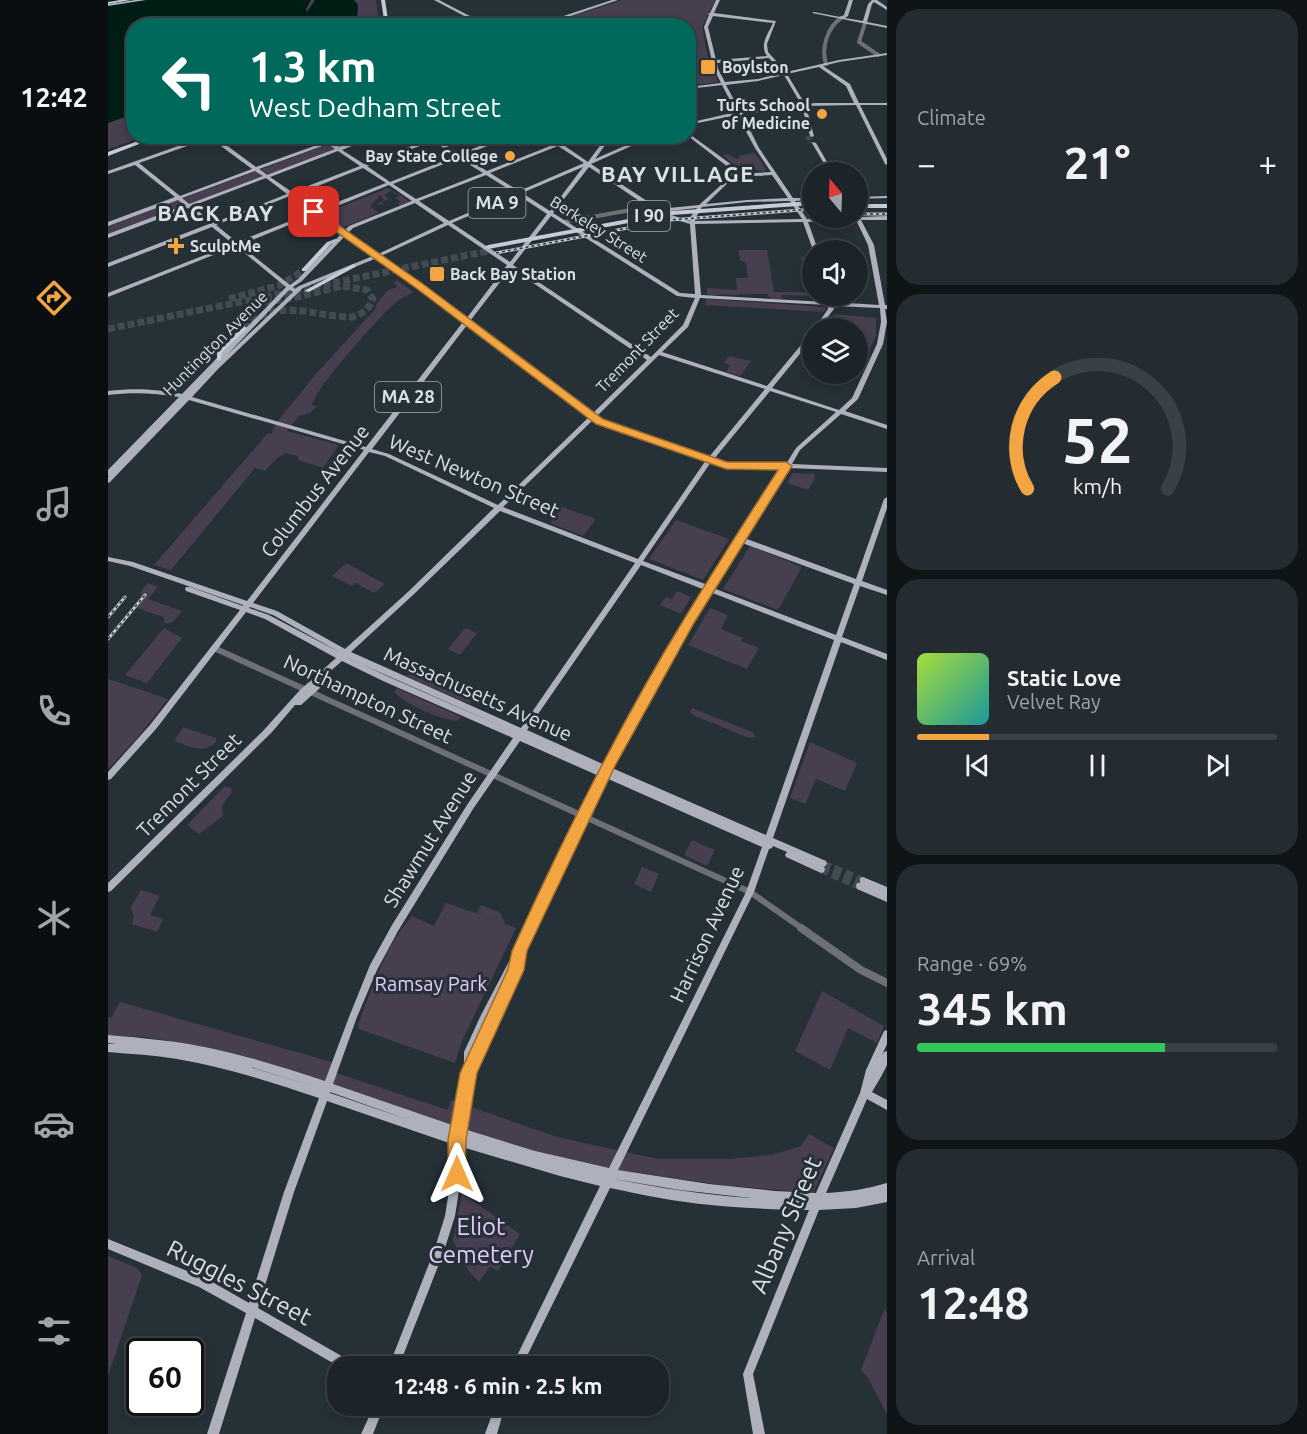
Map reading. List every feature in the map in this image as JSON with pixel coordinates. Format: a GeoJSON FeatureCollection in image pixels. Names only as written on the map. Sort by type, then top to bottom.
{"type":"FeatureCollection","features":[{"type":"Feature","properties":{"kind":"highway"},"geometry":{"type":"LineString","coordinates":[[108,4],[129,0]]}},
{"type":"Feature","properties":{"kind":"highway"},"geometry":{"type":"LineString","coordinates":[[378,0],[380,18]]}},
{"type":"Feature","properties":{"kind":"highway"},"geometry":{"type":"LineString","coordinates":[[383,0],[386,18]]}},
{"type":"Feature","properties":{"kind":"highway"},"geometry":{"type":"LineString","coordinates":[[108,152],[129,144]]}},
{"type":"Feature","properties":{"kind":"highway"},"geometry":{"type":"LineString","coordinates":[[108,152],[133,144]]}},
{"type":"Feature","properties":{"kind":"highway"},"geometry":{"type":"LineString","coordinates":[[868,203],[887,204]]}},
{"type":"Feature","properties":{"kind":"highway","name":"I 90"},"geometry":{"type":"LineString","coordinates":[[802,204],[672,213],[490,248],[674,216],[802,204]]}},
{"type":"Feature","properties":{"kind":"highway"},"geometry":{"type":"LineString","coordinates":[[557,234],[659,212]]}},
{"type":"Feature","properties":{"kind":"highway"},"geometry":{"type":"LineString","coordinates":[[305,272],[329,243],[337,240]]}},
{"type":"Feature","properties":{"kind":"highway"},"geometry":{"type":"LineString","coordinates":[[307,291],[352,266]]}},
{"type":"Feature","properties":{"kind":"highway"},"geometry":{"type":"LineString","coordinates":[[219,359],[219,353],[244,328]]}},
{"type":"Feature","properties":{"kind":"main road"},"geometry":{"type":"LineString","coordinates":[[108,4],[144,0]]}},
{"type":"Feature","properties":{"kind":"main road"},"geometry":{"type":"LineString","coordinates":[[435,0],[471,18]]}},
{"type":"Feature","properties":{"kind":"main road"},"geometry":{"type":"LineString","coordinates":[[560,18],[616,0]]}},
{"type":"Feature","properties":{"kind":"main road"},"geometry":{"type":"LineString","coordinates":[[718,0],[706,27],[713,62],[739,113],[802,216]]}},
{"type":"Feature","properties":{"kind":"main road"},"geometry":{"type":"LineString","coordinates":[[841,18],[846,16],[851,0]]}},
{"type":"Feature","properties":{"kind":"main road"},"geometry":{"type":"LineString","coordinates":[[865,23],[870,4],[874,0],[887,9]]}},
{"type":"Feature","properties":{"kind":"main road"},"geometry":{"type":"LineString","coordinates":[[814,13],[887,27]]}},
{"type":"Feature","properties":{"kind":"main road"},"geometry":{"type":"LineString","coordinates":[[710,14],[775,22],[765,44],[768,57],[784,74],[803,106],[810,136]]}},
{"type":"Feature","properties":{"kind":"main road"},"geometry":{"type":"LineString","coordinates":[[696,87],[784,74],[819,65],[887,54]]}},
{"type":"Feature","properties":{"kind":"main road"},"geometry":{"type":"LineString","coordinates":[[713,62],[768,57]]}},
{"type":"Feature","properties":{"kind":"main road"},"geometry":{"type":"LineString","coordinates":[[819,65],[847,83],[887,164]]}},
{"type":"Feature","properties":{"kind":"main road"},"geometry":{"type":"LineString","coordinates":[[696,122],[739,113],[803,106],[887,104]]}},
{"type":"Feature","properties":{"kind":"main road"},"geometry":{"type":"LineString","coordinates":[[692,221],[701,207],[734,172],[730,166],[696,140]]}},
{"type":"Feature","properties":{"kind":"main road"},"geometry":{"type":"LineString","coordinates":[[812,143],[822,162]]}},
{"type":"Feature","properties":{"kind":"main road"},"geometry":{"type":"LineString","coordinates":[[108,173],[191,144]]}},
{"type":"Feature","properties":{"kind":"main road"},"geometry":{"type":"LineString","coordinates":[[221,144],[377,256],[593,417],[605,423],[730,466],[887,472]]}},
{"type":"Feature","properties":{"kind":"main road"},"geometry":{"type":"LineString","coordinates":[[108,224],[325,144]]}},
{"type":"Feature","properties":{"kind":"main road"},"geometry":{"type":"LineString","coordinates":[[330,144],[651,360]]}},
{"type":"Feature","properties":{"kind":"main road"},"geometry":{"type":"LineString","coordinates":[[108,236],[354,144]]}},
{"type":"Feature","properties":{"kind":"main road"},"geometry":{"type":"LineString","coordinates":[[108,265],[416,144]]}},
{"type":"Feature","properties":{"kind":"main road","name":"Berkeley Street"},"geometry":{"type":"LineString","coordinates":[[440,144],[677,294],[802,303]]}},
{"type":"Feature","properties":{"kind":"main road"},"geometry":{"type":"LineString","coordinates":[[108,295],[490,144]]}},
{"type":"Feature","properties":{"kind":"main road"},"geometry":{"type":"LineString","coordinates":[[361,262],[367,256],[362,246],[337,240],[343,233],[359,223],[560,144],[659,212],[680,221],[802,219]]}},
{"type":"Feature","properties":{"kind":"main road","name":"Columbus Avenue"},"geometry":{"type":"LineString","coordinates":[[108,777],[139,744],[604,144]]}},
{"type":"Feature","properties":{"kind":"main road","name":"MA 28"},"geometry":{"type":"LineString","coordinates":[[589,164],[634,144]]}},
{"type":"Feature","properties":{"kind":"main road"},"geometry":{"type":"LineString","coordinates":[[598,153],[600,156],[607,156]]}},
{"type":"Feature","properties":{"kind":"main road"},"geometry":{"type":"LineString","coordinates":[[136,163],[292,290]]}},
{"type":"Feature","properties":{"kind":"main road","name":"MA 9"},"geometry":{"type":"LineString","coordinates":[[292,290],[377,256],[447,223],[589,164]]}},
{"type":"Feature","properties":{"kind":"main road"},"geometry":{"type":"LineString","coordinates":[[732,176],[774,173]]}},
{"type":"Feature","properties":{"kind":"main road"},"geometry":{"type":"LineString","coordinates":[[712,195],[718,200],[732,202]]}},
{"type":"Feature","properties":{"kind":"main road"},"geometry":{"type":"LineString","coordinates":[[868,200],[887,197]]}},
{"type":"Feature","properties":{"kind":"main road"},"geometry":{"type":"LineString","coordinates":[[659,212],[732,202],[802,201]]}},
{"type":"Feature","properties":{"kind":"main road"},"geometry":{"type":"LineString","coordinates":[[868,218],[887,218]]}},
{"type":"Feature","properties":{"kind":"main road","name":"Tremont Street"},"geometry":{"type":"LineString","coordinates":[[108,888],[309,690],[688,324],[698,297],[692,221]]}},
{"type":"Feature","properties":{"kind":"main road"},"geometry":{"type":"LineString","coordinates":[[398,1356],[448,1222],[456,1178],[458,1135],[469,1073],[516,970],[519,951],[582,815],[708,589],[739,539],[801,446],[841,412],[859,393],[880,344],[885,308],[871,245],[862,228]]}},
{"type":"Feature","properties":{"kind":"main road"},"geometry":{"type":"LineString","coordinates":[[361,262],[378,262],[415,288],[425,292]]}},
{"type":"Feature","properties":{"kind":"main road"},"geometry":{"type":"LineString","coordinates":[[305,272],[309,278],[320,278]]}},
{"type":"Feature","properties":{"kind":"main road","name":"Huntington Avenue"},"geometry":{"type":"LineString","coordinates":[[184,397],[292,290],[305,272]]}},
{"type":"Feature","properties":{"kind":"main road","name":"Huntington Avenue"},"geometry":{"type":"LineString","coordinates":[[109,476],[219,359],[292,290]]}},
{"type":"Feature","properties":{"kind":"main road","name":"Berkeley Street"},"geometry":{"type":"LineString","coordinates":[[849,306],[885,308]]}},
{"type":"Feature","properties":{"kind":"main road","name":"Shawmut Avenue"},"geometry":{"type":"LineString","coordinates":[[213,1434],[288,1192],[353,1017],[378,958],[435,863],[493,774],[639,562],[710,460],[802,347]]}},
{"type":"Feature","properties":{"kind":"main road"},"geometry":{"type":"LineString","coordinates":[[659,353],[887,427]]}},
{"type":"Feature","properties":{"kind":"main road","name":"West Newton Street"},"geometry":{"type":"LineString","coordinates":[[108,393],[152,391],[184,397],[396,459],[499,508],[887,657]]}},
{"type":"Feature","properties":{"kind":"main road","name":"Harrison Avenue"},"geometry":{"type":"LineString","coordinates":[[522,1356],[750,892],[887,499]]}},
{"type":"Feature","properties":{"kind":"main road"},"geometry":{"type":"LineString","coordinates":[[739,539],[887,593]]}},
{"type":"Feature","properties":{"kind":"main road","name":"Massachusetts Avenue"},"geometry":{"type":"LineString","coordinates":[[108,559],[128,568],[247,606],[344,657],[822,867]]}},
{"type":"Feature","properties":{"kind":"main road"},"geometry":{"type":"LineString","coordinates":[[887,891],[862,884],[887,898]]}},
{"type":"Feature","properties":{"kind":"main road","name":"Albany Street"},"geometry":{"type":"LineString","coordinates":[[759,1434],[747,1374],[817,1201],[865,1093],[887,1034]]}},
{"type":"Feature","properties":{"kind":"main road"},"geometry":{"type":"LineString","coordinates":[[108,1039],[209,1053],[256,1065],[325,1092]]}},
{"type":"Feature","properties":{"kind":"main road"},"geometry":{"type":"LineString","coordinates":[[108,1048],[156,1050],[216,1062],[325,1092],[458,1135],[542,1168],[609,1178],[705,1200],[817,1201],[859,1204],[887,1197]]}},
{"type":"Feature","properties":{"kind":"main road","name":"Albany Street"},"geometry":{"type":"LineString","coordinates":[[865,1093],[876,1078],[887,1055]]}},
{"type":"Feature","properties":{"kind":"main road"},"geometry":{"type":"LineString","coordinates":[[865,1093],[887,1105]]}},
{"type":"Feature","properties":{"kind":"main road"},"geometry":{"type":"LineString","coordinates":[[817,1201],[887,1188]]}},
{"type":"Feature","properties":{"kind":"main road","name":"Ruggles Street"},"geometry":{"type":"LineString","coordinates":[[108,1244],[186,1274],[331,1356]]}},
{"type":"Feature","properties":{"kind":"main road"},"geometry":{"type":"LineString","coordinates":[[370,1431],[375,1416]]}},
{"type":"Feature","properties":{"kind":"main road"},"geometry":{"type":"LineString","coordinates":[[491,1434],[497,1416]]}},
{"type":"Feature","properties":{"kind":"street"},"geometry":{"type":"LineString","coordinates":[[826,64],[823,58],[827,39],[835,22],[841,18]]}},
{"type":"Feature","properties":{"kind":"street"},"geometry":{"type":"LineString","coordinates":[[865,23],[860,42],[878,55]]}},
{"type":"Feature","properties":{"kind":"street"},"geometry":{"type":"LineString","coordinates":[[564,222],[642,208],[643,201]]}},
{"type":"Feature","properties":{"kind":"street","name":"Northampton Street"},"geometry":{"type":"LineString","coordinates":[[214,648],[750,892],[861,970],[887,983]]}},
{"type":"Feature","properties":{"kind":"green space"},"geometry":{"type":"Polygon","coordinates":[[[311,0],[376,0],[378,18],[307,18],[306,9],[311,0]]]}},
{"type":"Feature","properties":{"kind":"green space"},"geometry":{"type":"Polygon","coordinates":[[[622,0],[715,0],[702,27],[707,54],[718,82],[696,85],[696,18],[566,18],[622,0]]]}},
{"type":"Feature","properties":{"kind":"green space"},"geometry":{"type":"Polygon","coordinates":[[[126,117],[126,143],[108,149],[108,123],[126,117]]]}},
{"type":"Feature","properties":{"kind":"green space"},"geometry":{"type":"Polygon","coordinates":[[[329,144],[351,144],[108,235],[108,226],[329,144]]]}},
{"type":"Feature","properties":{"kind":"green space"},"geometry":{"type":"Polygon","coordinates":[[[755,153],[766,169],[764,172],[744,167],[738,169],[723,155],[738,159],[740,157],[737,156],[755,153]]]}},
{"type":"Feature","properties":{"kind":"green space"},"geometry":{"type":"Polygon","coordinates":[[[388,188],[411,202],[400,206],[398,204],[400,201],[395,198],[399,196],[391,191],[384,195],[389,199],[382,202],[384,204],[376,205],[384,200],[381,197],[382,194],[370,206],[379,213],[342,227],[326,215],[328,212],[388,188]]]}},
{"type":"Feature","properties":{"kind":"green space"},"geometry":{"type":"Polygon","coordinates":[[[738,250],[767,250],[774,292],[802,292],[802,296],[781,295],[782,300],[771,299],[767,294],[707,295],[707,288],[737,290],[736,278],[748,278],[746,263],[740,260],[738,250]]]}},
{"type":"Feature","properties":{"kind":"green space"},"geometry":{"type":"Polygon","coordinates":[[[397,280],[413,292],[395,303],[376,323],[337,367],[314,401],[357,413],[313,401],[312,405],[317,406],[310,413],[299,416],[287,431],[339,445],[323,468],[298,460],[298,456],[286,453],[277,458],[265,471],[255,468],[171,570],[154,565],[268,433],[271,434],[277,422],[315,375],[377,307],[375,306],[388,290],[396,288],[394,283],[397,280]]]}},
{"type":"Feature","properties":{"kind":"green space"},"geometry":{"type":"Polygon","coordinates":[[[706,299],[826,307],[824,312],[705,305],[706,299]]]}},
{"type":"Feature","properties":{"kind":"green space"},"geometry":{"type":"Polygon","coordinates":[[[835,314],[876,318],[876,335],[868,354],[868,318],[831,318],[835,314]]]}},
{"type":"Feature","properties":{"kind":"green space"},"geometry":{"type":"Polygon","coordinates":[[[729,356],[751,361],[740,376],[726,372],[730,365],[724,363],[729,356]]]}},
{"type":"Feature","properties":{"kind":"green space"},"geometry":{"type":"Polygon","coordinates":[[[793,473],[814,474],[815,478],[808,490],[787,483],[793,473]]]}},
{"type":"Feature","properties":{"kind":"green space"},"geometry":{"type":"Polygon","coordinates":[[[562,507],[596,519],[583,536],[550,523],[562,507]]]}},
{"type":"Feature","properties":{"kind":"green space"},"geometry":{"type":"Polygon","coordinates":[[[676,520],[729,539],[703,580],[649,559],[676,520]]]}},
{"type":"Feature","properties":{"kind":"green space"},"geometry":{"type":"Polygon","coordinates":[[[750,546],[802,567],[778,610],[723,589],[750,546]]]}},
{"type":"Feature","properties":{"kind":"green space"},"geometry":{"type":"Polygon","coordinates":[[[346,563],[385,584],[374,593],[356,583],[352,586],[332,576],[346,563]]]}},
{"type":"Feature","properties":{"kind":"green space"},"geometry":{"type":"Polygon","coordinates":[[[148,583],[158,587],[148,599],[182,611],[172,623],[164,623],[164,617],[137,608],[146,596],[139,594],[148,583]]]}},
{"type":"Feature","properties":{"kind":"green space"},"geometry":{"type":"Polygon","coordinates":[[[677,591],[691,597],[681,614],[660,605],[666,597],[672,599],[677,591]]]}},
{"type":"Feature","properties":{"kind":"green space"},"geometry":{"type":"Polygon","coordinates":[[[710,608],[728,615],[721,629],[759,648],[747,669],[688,645],[710,608]]]}},
{"type":"Feature","properties":{"kind":"green space"},"geometry":{"type":"Polygon","coordinates":[[[164,628],[182,638],[147,683],[125,675],[164,628]]]}},
{"type":"Feature","properties":{"kind":"green space"},"geometry":{"type":"Polygon","coordinates":[[[465,628],[477,633],[460,655],[448,649],[465,628]]]}},
{"type":"Feature","properties":{"kind":"green space"},"geometry":{"type":"Polygon","coordinates":[[[410,673],[434,678],[451,685],[472,699],[470,704],[406,676],[410,673]]]}},
{"type":"Feature","properties":{"kind":"green space"},"geometry":{"type":"Polygon","coordinates":[[[108,679],[168,699],[137,738],[108,769],[108,679]]]}},
{"type":"Feature","properties":{"kind":"green space"},"geometry":{"type":"Polygon","coordinates":[[[397,688],[461,717],[457,721],[423,711],[394,692],[397,688]]]}},
{"type":"Feature","properties":{"kind":"green space"},"geometry":{"type":"Polygon","coordinates":[[[692,708],[752,732],[756,737],[749,738],[693,715],[690,712],[692,708]]]}},
{"type":"Feature","properties":{"kind":"green space"},"geometry":{"type":"Polygon","coordinates":[[[183,727],[216,738],[216,742],[201,749],[174,741],[183,727]]]}},
{"type":"Feature","properties":{"kind":"green space"},"geometry":{"type":"Polygon","coordinates":[[[810,742],[857,763],[845,791],[816,779],[805,804],[790,798],[810,742]]]}},
{"type":"Feature","properties":{"kind":"green space"},"geometry":{"type":"Polygon","coordinates":[[[225,786],[231,788],[232,792],[222,806],[223,816],[199,834],[187,825],[225,786]]]}},
{"type":"Feature","properties":{"kind":"green space"},"geometry":{"type":"Polygon","coordinates":[[[692,840],[715,850],[707,866],[684,855],[692,840]]]}},
{"type":"Feature","properties":{"kind":"green space"},"geometry":{"type":"Polygon","coordinates":[[[642,867],[659,874],[651,892],[634,884],[642,867]]]}},
{"type":"Feature","properties":{"kind":"green space"},"geometry":{"type":"Polygon","coordinates":[[[141,890],[160,896],[150,915],[163,919],[157,932],[132,924],[134,917],[131,907],[141,890]]]}},
{"type":"Feature","properties":{"kind":"green space","name":"Ramsay Park"},"geometry":{"type":"Polygon","coordinates":[[[446,903],[499,921],[477,913],[481,905],[501,913],[505,924],[516,928],[462,1041],[455,1063],[359,1029],[358,1025],[380,968],[394,940],[412,916],[434,926],[446,903]]]}},
{"type":"Feature","properties":{"kind":"green space"},"geometry":{"type":"Polygon","coordinates":[[[822,991],[884,1026],[877,1043],[848,1028],[830,1070],[795,1051],[822,991]]]}},
{"type":"Feature","properties":{"kind":"green space"},"geometry":{"type":"Polygon","coordinates":[[[120,1002],[339,1064],[336,1073],[448,1110],[451,1100],[557,1137],[658,1159],[731,1159],[772,1155],[801,1146],[809,1134],[834,1148],[813,1193],[721,1185],[599,1167],[524,1149],[200,1046],[145,1037],[108,1036],[108,1017],[111,1018],[120,1002]]]}},
{"type":"Feature","properties":{"kind":"green space","name":"Eliot Cemetery"},"geometry":{"type":"Polygon","coordinates":[[[462,1193],[520,1234],[498,1271],[490,1266],[479,1282],[468,1270],[453,1240],[462,1193]]]}},
{"type":"Feature","properties":{"kind":"green space"},"geometry":{"type":"Polygon","coordinates":[[[108,1256],[137,1268],[142,1275],[108,1376],[108,1256]]]}},
{"type":"Feature","properties":{"kind":"green space"},"geometry":{"type":"Polygon","coordinates":[[[884,1310],[887,1312],[887,1414],[868,1378],[861,1370],[884,1310]]]}},
{"type":"Feature","properties":{"kind":"shaded area"},"geometry":{"type":"Polygon","coordinates":[[[311,0],[306,9],[307,12],[315,0],[354,0],[358,5],[357,18],[126,18],[126,117],[108,123],[108,1],[311,0]]]}},
{"type":"Feature","properties":{"kind":"tunnel"},"geometry":{"type":"LineString","coordinates":[[808,136],[810,143]]}},
{"type":"Feature","properties":{"kind":"tunnel"},"geometry":{"type":"LineString","coordinates":[[108,329],[493,250]]}},
{"type":"Feature","properties":{"kind":"tunnel"},"geometry":{"type":"LineString","coordinates":[[229,299],[280,285],[304,270]]}},
{"type":"Feature","properties":{"kind":"tunnel"},"geometry":{"type":"LineString","coordinates":[[244,328],[257,318],[283,310],[352,317],[365,311],[373,299],[367,290],[342,286],[293,298],[254,304]]}},
{"type":"Feature","properties":{"kind":"tunnel"},"geometry":{"type":"LineString","coordinates":[[823,864],[863,881]]}},
{"type":"Feature","properties":{"kind":"tunnel"},"geometry":{"type":"LineString","coordinates":[[821,869],[860,886]]}},
{"type":"Feature","properties":{"kind":"railway"},"geometry":{"type":"LineString","coordinates":[[496,253],[670,220],[802,210]]}},
{"type":"Feature","properties":{"kind":"railway"},"geometry":{"type":"LineString","coordinates":[[868,214],[887,214]]}},
{"type":"Feature","properties":{"kind":"railway"},"geometry":{"type":"LineString","coordinates":[[108,639],[145,595]]}},
{"type":"Feature","properties":{"kind":"railway"},"geometry":{"type":"LineString","coordinates":[[108,617],[125,597]]}},
{"type":"Feature","properties":{"kind":"place","name":"Boylston"},"geometry":{"type":"Point","coordinates":[708,67]}},
{"type":"Feature","properties":{"kind":"place","name":"Tufts School of Medicine"},"geometry":{"type":"Point","coordinates":[822,114]}},
{"type":"Feature","properties":{"kind":"place","name":"Bay State College"},"geometry":{"type":"Point","coordinates":[510,156]}},
{"type":"Feature","properties":{"kind":"place","name":"SculptMe"},"geometry":{"type":"Point","coordinates":[176,246]}},
{"type":"Feature","properties":{"kind":"place","name":"Back Bay Station"},"geometry":{"type":"Point","coordinates":[437,274]}},
{"type":"Feature","properties":{"kind":"district","name":"BAY VILLAGE"},"geometry":{"type":"Point","coordinates":[678,174]}},
{"type":"Feature","properties":{"kind":"district","name":"BACK BAY"},"geometry":{"type":"Point","coordinates":[216,213]}},
{"type":"Feature","properties":{"kind":"route"},"geometry":{"type":"LineString","coordinates":[[314,212],[419,286],[599,421],[726,466],[786,466],[689,620],[649,692],[585,809],[519,951],[516,970],[469,1073],[457,1140],[457,1174]]}}]}
